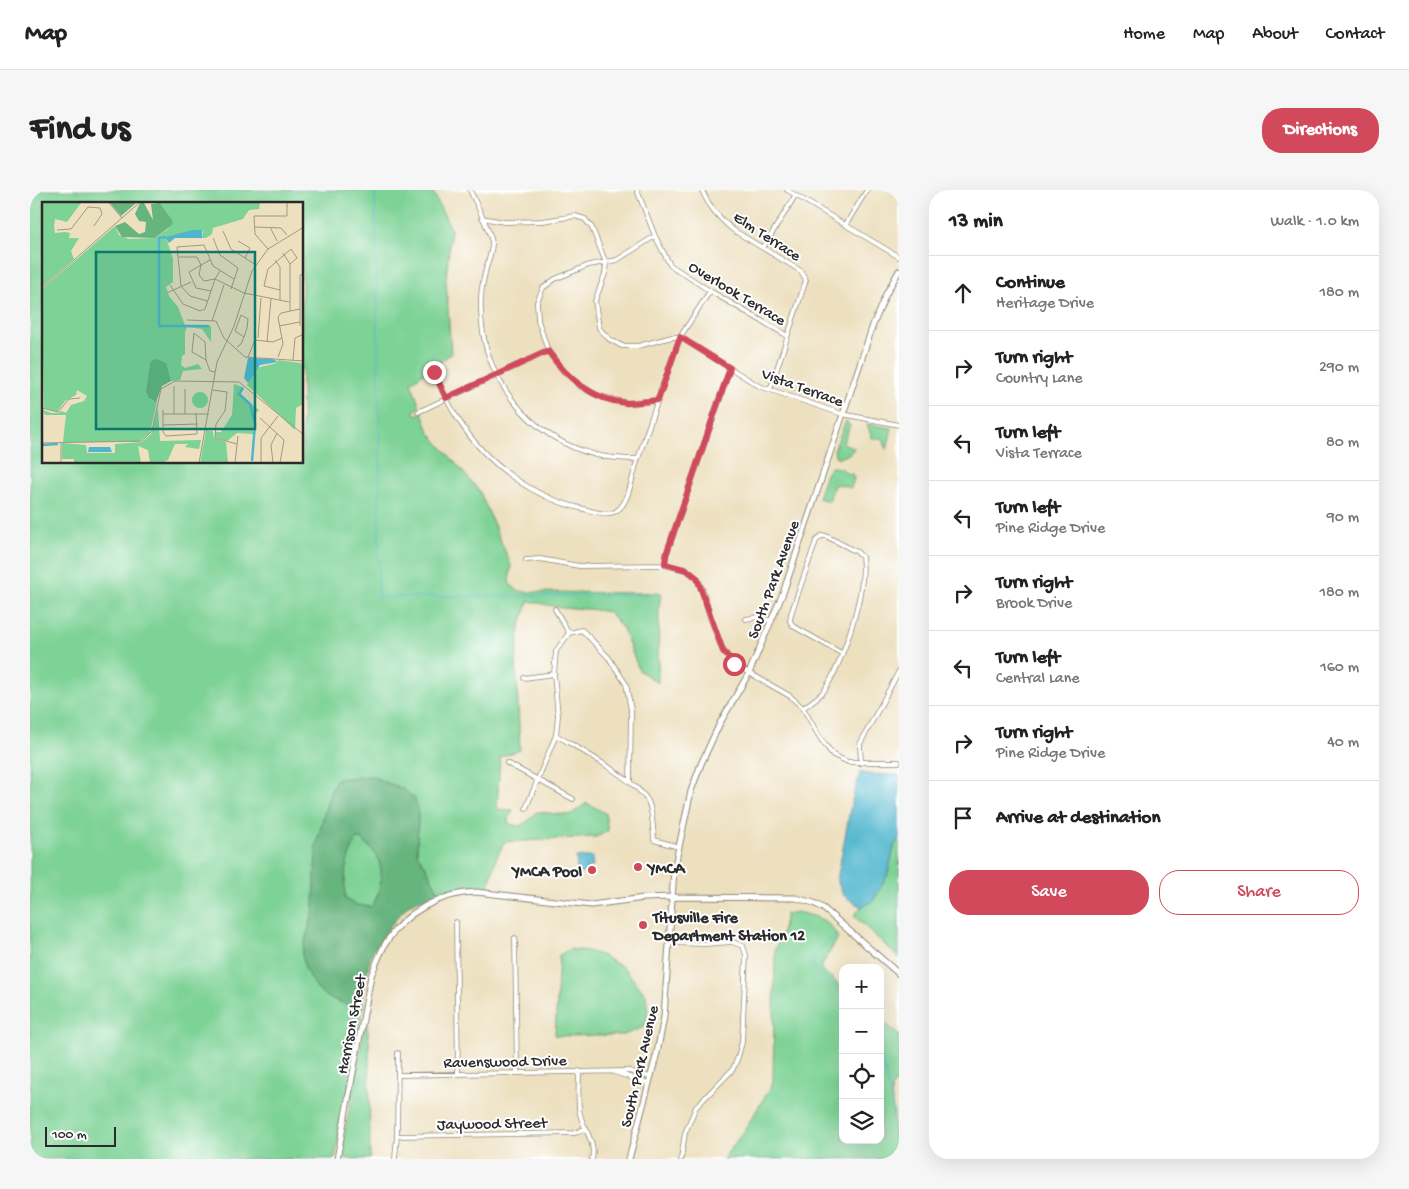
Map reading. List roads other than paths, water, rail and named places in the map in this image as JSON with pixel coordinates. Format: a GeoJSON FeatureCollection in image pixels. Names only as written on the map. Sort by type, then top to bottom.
{"type":"FeatureCollection","features":[{"type":"Feature","properties":{"kind":"street"},"geometry":{"type":"LineString","coordinates":[[470,190],[492,242],[481,297],[482,331],[487,353],[496,376],[508,395],[528,418],[544,432],[594,455],[637,460]]}},
{"type":"Feature","properties":{"kind":"street","name":"Overlook Terrace"},"geometry":{"type":"LineString","coordinates":[[637,190],[655,236],[670,265],[710,291],[786,335]]}},
{"type":"Feature","properties":{"kind":"street","name":"Elm Terrace"},"geometry":{"type":"LineString","coordinates":[[702,190],[710,206],[733,230],[801,271],[806,280],[786,335],[770,390]]}},
{"type":"Feature","properties":{"kind":"street"},"geometry":{"type":"LineString","coordinates":[[787,190],[899,257]]}},
{"type":"Feature","properties":{"kind":"street"},"geometry":{"type":"LineString","coordinates":[[846,224],[867,190]]}},
{"type":"Feature","properties":{"kind":"street"},"geometry":{"type":"LineString","coordinates":[[763,248],[796,196]]}},
{"type":"Feature","properties":{"kind":"street"},"geometry":{"type":"LineString","coordinates":[[482,218],[504,222],[543,221],[574,216],[585,219],[592,228],[606,263],[605,274],[594,302],[599,328],[609,339],[622,346],[638,346],[672,337],[680,337]]}},
{"type":"Feature","properties":{"kind":"street"},"geometry":{"type":"LineString","coordinates":[[655,236],[617,260],[589,265],[555,280],[543,288],[537,302],[538,320],[548,351],[564,372],[580,386],[599,396],[627,403],[658,400]]}},
{"type":"Feature","properties":{"kind":"street","name":"South Park Avenue"},"geometry":{"type":"LineString","coordinates":[[629,1159],[664,1017],[671,897],[678,847],[691,791],[720,723],[749,673],[784,593],[873,325],[886,294],[899,271]]}},
{"type":"Feature","properties":{"kind":"street"},"geometry":{"type":"LineString","coordinates":[[434,372],[446,398],[470,437],[507,474],[541,495],[575,507],[609,514],[619,510],[625,503],[637,460],[680,337],[710,291]]}},
{"type":"Feature","properties":{"kind":"street","name":"Vista Terrace"},"geometry":{"type":"LineString","coordinates":[[680,337],[759,386],[842,414],[899,426]]}},
{"type":"Feature","properties":{"kind":"street"},"geometry":{"type":"LineString","coordinates":[[418,412],[548,351]]}},
{"type":"Feature","properties":{"kind":"street"},"geometry":{"type":"LineString","coordinates":[[665,564],[666,555],[730,368]]}},
{"type":"Feature","properties":{"kind":"street"},"geometry":{"type":"LineString","coordinates":[[803,708],[823,692],[842,653],[858,606],[863,559],[857,552],[826,536],[821,536],[817,538],[814,546],[790,621],[793,626],[842,653]]}},
{"type":"Feature","properties":{"kind":"street"},"geometry":{"type":"LineString","coordinates":[[526,560],[540,559],[579,566],[665,564],[687,570],[697,578],[723,651],[730,660],[790,696],[803,708],[820,738],[832,754],[848,762],[899,762]]}},
{"type":"Feature","properties":{"kind":"street"},"geometry":{"type":"LineString","coordinates":[[555,609],[569,633]]}},
{"type":"Feature","properties":{"kind":"street"},"geometry":{"type":"LineString","coordinates":[[746,619],[758,616],[772,621]]}},
{"type":"Feature","properties":{"kind":"street"},"geometry":{"type":"LineString","coordinates":[[526,808],[556,735],[558,716],[554,674],[556,651],[569,633],[582,630],[609,658],[626,684],[631,710],[630,782]]}},
{"type":"Feature","properties":{"kind":"street"},"geometry":{"type":"LineString","coordinates":[[860,763],[860,744],[899,671]]}},
{"type":"Feature","properties":{"kind":"street"},"geometry":{"type":"LineString","coordinates":[[524,678],[554,674]]}},
{"type":"Feature","properties":{"kind":"street"},"geometry":{"type":"LineString","coordinates":[[556,735],[630,782],[648,801],[654,840],[678,847]]}},
{"type":"Feature","properties":{"kind":"street"},"geometry":{"type":"LineString","coordinates":[[507,763],[573,799]]}},
{"type":"Feature","properties":{"kind":"street","name":"Harrison Street"},"geometry":{"type":"LineString","coordinates":[[337,1159],[371,976],[387,940],[409,917],[429,904],[461,893],[495,893],[592,905],[637,898],[796,898],[814,903],[833,915],[899,974]]}},
{"type":"Feature","properties":{"kind":"street"},"geometry":{"type":"LineString","coordinates":[[456,922],[458,1073]]}},
{"type":"Feature","properties":{"kind":"street"},"geometry":{"type":"LineString","coordinates":[[515,938],[517,1073]]}},
{"type":"Feature","properties":{"kind":"street"},"geometry":{"type":"LineString","coordinates":[[669,943],[736,942],[744,948],[746,955],[742,1042],[738,1057],[732,1069],[696,1107],[685,1132],[681,1159]]}},
{"type":"Feature","properties":{"kind":"street"},"geometry":{"type":"LineString","coordinates":[[395,1159],[398,1053]]}},
{"type":"Feature","properties":{"kind":"street"},"geometry":{"type":"LineString","coordinates":[[579,1071],[579,1109],[592,1142],[592,1159]]}},
{"type":"Feature","properties":{"kind":"street","name":"Ravenswood Drive"},"geometry":{"type":"LineString","coordinates":[[398,1075],[629,1071],[649,1080]]}},
{"type":"Feature","properties":{"kind":"street","name":"Jaywood Street"},"geometry":{"type":"LineString","coordinates":[[397,1136],[575,1133],[586,1128]]}},
{"type":"Feature","properties":{"kind":"water"},"geometry":{"type":"Polygon","coordinates":[[[860,772],[899,775],[899,838],[895,844],[887,876],[875,898],[861,907],[843,895],[837,880],[851,804],[860,772]]]}},
{"type":"Feature","properties":{"kind":"water"},"geometry":{"type":"Polygon","coordinates":[[[576,857],[592,857],[593,867],[587,867],[587,873],[577,873],[576,857]]]}},
{"type":"Feature","properties":{"kind":"waterway"},"geometry":{"type":"LineString","coordinates":[[375,190],[380,463],[378,597],[650,595]]}},
{"type":"Feature","properties":{"kind":"waterway"},"geometry":{"type":"LineString","coordinates":[[835,935],[814,955],[813,967],[839,990]]}},
{"type":"Feature","properties":{"kind":"waterway"},"geometry":{"type":"LineString","coordinates":[[881,1054],[898,1130],[896,1159]]}},
{"type":"Feature","properties":{"kind":"place","name":"YMCA"},"geometry":{"type":"Point","coordinates":[638,867]}},
{"type":"Feature","properties":{"kind":"place","name":"YMCA Pool"},"geometry":{"type":"Point","coordinates":[592,870]}},
{"type":"Feature","properties":{"kind":"place","name":"Titusville Fire Department Station 12"},"geometry":{"type":"Point","coordinates":[643,925]}}]}
